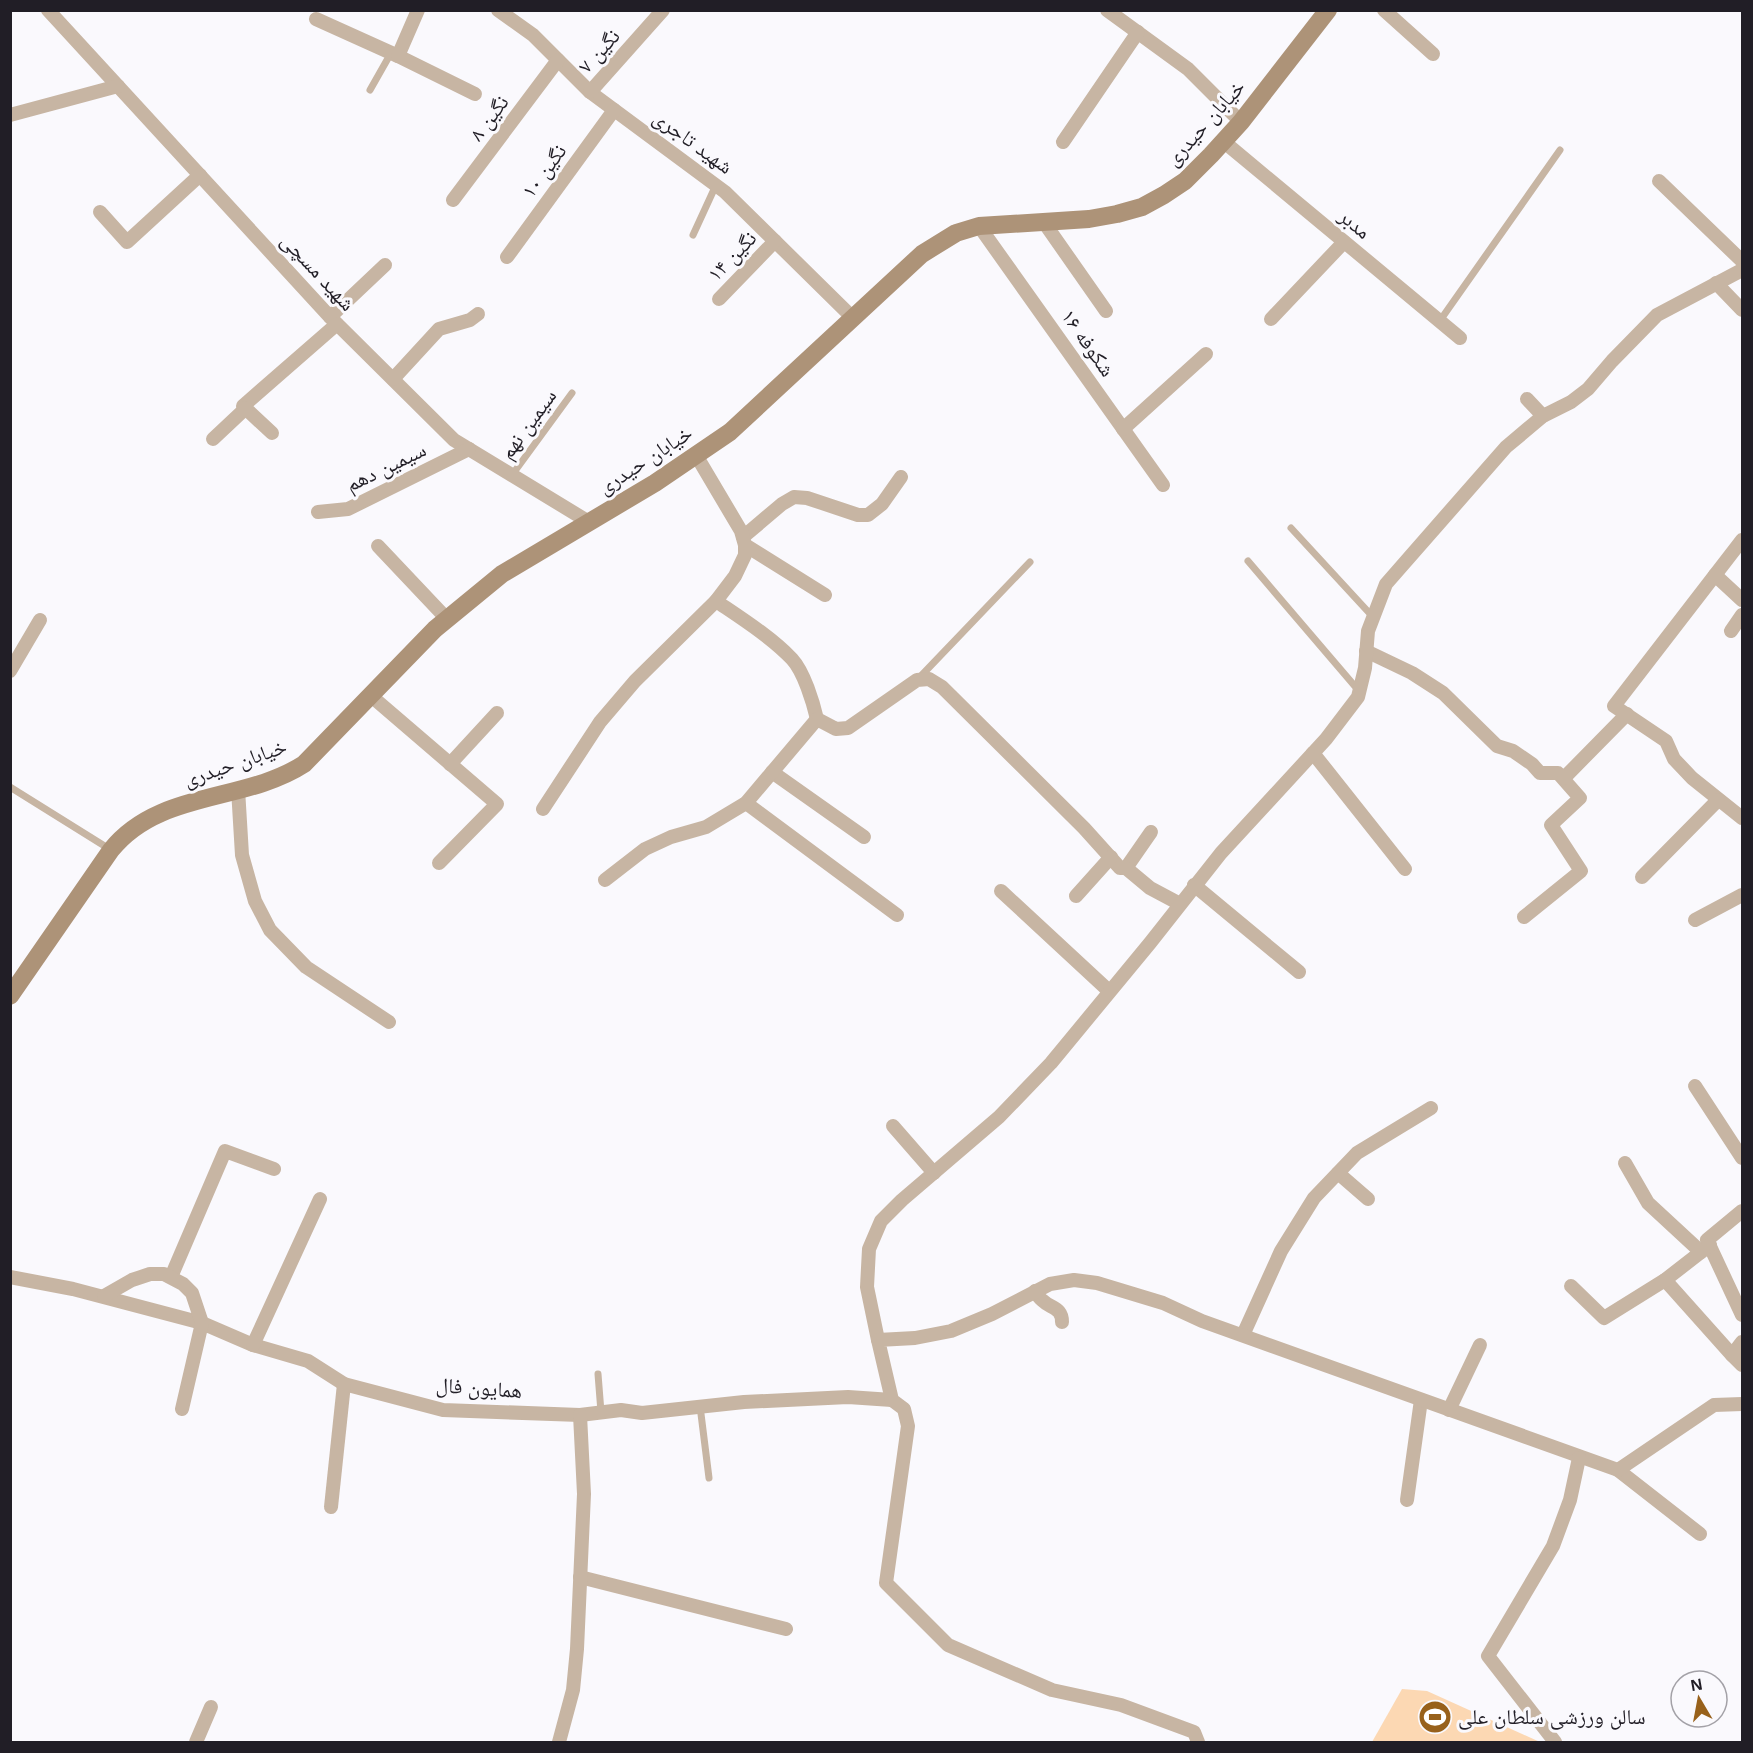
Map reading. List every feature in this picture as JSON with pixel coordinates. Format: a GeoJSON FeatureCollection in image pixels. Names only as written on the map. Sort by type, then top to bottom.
{"type":"FeatureCollection","features":[{"type":"Feature","properties":{"kind":"street","name":"شهید مسچی"},"geometry":{"type":"LineString","coordinates":[[48,10],[333,320],[454,440],[589,522]]}},
{"type":"Feature","properties":{"kind":"street"},"geometry":{"type":"LineString","coordinates":[[394,54],[417,10]]}},
{"type":"Feature","properties":{"kind":"street","name":"شهید تاجری"},"geometry":{"type":"LineString","coordinates":[[498,10],[533,35],[590,92],[716,185],[853,318]]}},
{"type":"Feature","properties":{"kind":"street","name":"نگین ۷"},"geometry":{"type":"LineString","coordinates":[[590,92],[663,10]]}},
{"type":"Feature","properties":{"kind":"street"},"geometry":{"type":"LineString","coordinates":[[1107,10],[1188,69],[1240,122]]}},
{"type":"Feature","properties":{"kind":"street","name":"خیابان حیدری"},"geometry":{"type":"LineString","coordinates":[[12,990],[111,850],[122,836],[146,818],[281,776],[304,764],[435,629],[502,574],[656,483],[730,432],[922,254],[956,233],[979,226],[1089,219],[1117,214],[1142,207],[1185,181],[1240,122],[1328,10]]}},
{"type":"Feature","properties":{"kind":"street"},"geometry":{"type":"LineString","coordinates":[[1384,10],[1433,54]]}},
{"type":"Feature","properties":{"kind":"street"},"geometry":{"type":"LineString","coordinates":[[316,20],[394,54],[475,94]]}},
{"type":"Feature","properties":{"kind":"street"},"geometry":{"type":"LineString","coordinates":[[1063,142],[1138,32]]}},
{"type":"Feature","properties":{"kind":"street","name":"نگین ۸"},"geometry":{"type":"LineString","coordinates":[[453,200],[558,60]]}},
{"type":"Feature","properties":{"kind":"street"},"geometry":{"type":"LineString","coordinates":[[10,115],[118,86]]}},
{"type":"Feature","properties":{"kind":"street","name":"نگین ۱۰"},"geometry":{"type":"LineString","coordinates":[[507,257],[614,110]]}},
{"type":"Feature","properties":{"kind":"street","name":"مدبر"},"geometry":{"type":"LineString","coordinates":[[1223,141],[1460,339]]}},
{"type":"Feature","properties":{"kind":"street"},"geometry":{"type":"LineString","coordinates":[[100,212],[127,242],[200,176]]}},
{"type":"Feature","properties":{"kind":"street"},"geometry":{"type":"LineString","coordinates":[[1659,181],[1743,261]]}},
{"type":"Feature","properties":{"kind":"street"},"geometry":{"type":"LineString","coordinates":[[1043,221],[1106,311]]}},
{"type":"Feature","properties":{"kind":"street","name":"شکوفه ۱۶"},"geometry":{"type":"LineString","coordinates":[[979,226],[1163,485]]}},
{"type":"Feature","properties":{"kind":"street","name":"نگین ۱۴"},"geometry":{"type":"LineString","coordinates":[[719,299],[775,241]]}},
{"type":"Feature","properties":{"kind":"street"},"geometry":{"type":"LineString","coordinates":[[1270,319],[1344,242]]}},
{"type":"Feature","properties":{"kind":"street"},"geometry":{"type":"LineString","coordinates":[[272,433],[243,406],[333,320],[385,265]]}},
{"type":"Feature","properties":{"kind":"street"},"geometry":{"type":"LineString","coordinates":[[1198,1743],[1194,1732],[1121,1705],[1052,1690],[948,1646],[886,1583],[908,1426],[904,1409],[892,1400],[878,1340],[867,1287],[869,1249],[881,1221],[902,1200],[999,1118],[1051,1063],[1150,943],[1221,852],[1326,739],[1358,697],[1365,668],[1368,631],[1386,584],[1506,447],[1543,416],[1571,402],[1588,389],[1657,315],[1743,270]]}},
{"type":"Feature","properties":{"kind":"street"},"geometry":{"type":"LineString","coordinates":[[1716,283],[1743,310]]}},
{"type":"Feature","properties":{"kind":"street"},"geometry":{"type":"LineString","coordinates":[[393,379],[439,329],[470,320],[478,314]]}},
{"type":"Feature","properties":{"kind":"street"},"geometry":{"type":"LineString","coordinates":[[1123,429],[1206,354]]}},
{"type":"Feature","properties":{"kind":"street"},"geometry":{"type":"LineString","coordinates":[[1527,399],[1543,416]]}},
{"type":"Feature","properties":{"kind":"street"},"geometry":{"type":"LineString","coordinates":[[213,439],[246,408]]}},
{"type":"Feature","properties":{"kind":"street","name":"سیمین دهم"},"geometry":{"type":"LineString","coordinates":[[318,512],[348,508],[469,449]]}},
{"type":"Feature","properties":{"kind":"street"},"geometry":{"type":"LineString","coordinates":[[543,809],[600,722],[635,681],[716,601],[735,576],[745,555],[744,541],[696,455]]}},
{"type":"Feature","properties":{"kind":"street"},"geometry":{"type":"LineString","coordinates":[[744,541],[782,504],[795,497],[807,498],[858,515],[868,515],[882,504],[901,477]]}},
{"type":"Feature","properties":{"kind":"street"},"geometry":{"type":"LineString","coordinates":[[1743,540],[1614,706],[1666,741],[1674,759],[1692,778],[1743,818]]}},
{"type":"Feature","properties":{"kind":"street"},"geometry":{"type":"LineString","coordinates":[[744,541],[825,596]]}},
{"type":"Feature","properties":{"kind":"street"},"geometry":{"type":"LineString","coordinates":[[378,546],[447,619]]}},
{"type":"Feature","properties":{"kind":"street"},"geometry":{"type":"LineString","coordinates":[[1715,575],[1743,600]]}},
{"type":"Feature","properties":{"kind":"street"},"geometry":{"type":"LineString","coordinates":[[716,601],[793,660],[813,701],[817,719],[836,729],[848,728],[917,680],[929,679],[942,687],[1084,828],[1120,868],[1126,868],[1150,888],[1180,904]]}},
{"type":"Feature","properties":{"kind":"street"},"geometry":{"type":"LineString","coordinates":[[10,671],[40,620]]}},
{"type":"Feature","properties":{"kind":"street"},"geometry":{"type":"LineString","coordinates":[[1366,651],[1412,673],[1443,693],[1497,746],[1514,752],[1532,764],[1540,773],[1558,773],[1580,798],[1551,825],[1581,871],[1524,917]]}},
{"type":"Feature","properties":{"kind":"street"},"geometry":{"type":"LineString","coordinates":[[370,695],[496,804],[439,863]]}},
{"type":"Feature","properties":{"kind":"street"},"geometry":{"type":"LineString","coordinates":[[450,764],[497,713]]}},
{"type":"Feature","properties":{"kind":"street"},"geometry":{"type":"LineString","coordinates":[[1564,778],[1627,714]]}},
{"type":"Feature","properties":{"kind":"street"},"geometry":{"type":"LineString","coordinates":[[605,880],[645,849],[671,837],[706,827],[746,803],[817,719]]}},
{"type":"Feature","properties":{"kind":"street"},"geometry":{"type":"LineString","coordinates":[[1313,753],[1405,869]]}},
{"type":"Feature","properties":{"kind":"street"},"geometry":{"type":"LineString","coordinates":[[772,772],[864,837]]}},
{"type":"Feature","properties":{"kind":"street"},"geometry":{"type":"LineString","coordinates":[[238,789],[242,855],[255,901],[270,930],[306,967],[389,1022]]}},
{"type":"Feature","properties":{"kind":"street"},"geometry":{"type":"LineString","coordinates":[[1642,877],[1718,800]]}},
{"type":"Feature","properties":{"kind":"street"},"geometry":{"type":"LineString","coordinates":[[746,803],[897,915]]}},
{"type":"Feature","properties":{"kind":"street"},"geometry":{"type":"LineString","coordinates":[[1126,868],[1151,832]]}},
{"type":"Feature","properties":{"kind":"street"},"geometry":{"type":"LineString","coordinates":[[1076,896],[1111,857]]}},
{"type":"Feature","properties":{"kind":"street"},"geometry":{"type":"LineString","coordinates":[[1194,885],[1299,972]]}},
{"type":"Feature","properties":{"kind":"street"},"geometry":{"type":"LineString","coordinates":[[1001,891],[1109,991]]}},
{"type":"Feature","properties":{"kind":"street"},"geometry":{"type":"LineString","coordinates":[[1695,920],[1743,895]]}},
{"type":"Feature","properties":{"kind":"street"},"geometry":{"type":"LineString","coordinates":[[1695,1086],[1743,1158]]}},
{"type":"Feature","properties":{"kind":"street"},"geometry":{"type":"LineString","coordinates":[[1243,1335],[1281,1251],[1314,1198],[1357,1153],[1431,1108]]}},
{"type":"Feature","properties":{"kind":"street"},"geometry":{"type":"LineString","coordinates":[[893,1125],[934,1173]]}},
{"type":"Feature","properties":{"kind":"street"},"geometry":{"type":"LineString","coordinates":[[171,1277],[225,1151],[274,1169]]}},
{"type":"Feature","properties":{"kind":"street"},"geometry":{"type":"LineString","coordinates":[[1625,1163],[1648,1203],[1705,1249],[1743,1315]]}},
{"type":"Feature","properties":{"kind":"street"},"geometry":{"type":"LineString","coordinates":[[1338,1173],[1368,1199]]}},
{"type":"Feature","properties":{"kind":"street"},"geometry":{"type":"LineString","coordinates":[[253,1344],[320,1199]]}},
{"type":"Feature","properties":{"kind":"street"},"geometry":{"type":"LineString","coordinates":[[1571,1286],[1604,1317],[1665,1280],[1705,1249],[1707,1240],[1743,1211]]}},
{"type":"Feature","properties":{"kind":"street"},"geometry":{"type":"LineString","coordinates":[[104,1296],[150,1274],[165,1274],[183,1284],[192,1293],[201,1323],[182,1409]]}},
{"type":"Feature","properties":{"kind":"street","name":"همایون فال"},"geometry":{"type":"LineString","coordinates":[[10,1276],[104,1296],[201,1323],[253,1344],[308,1362],[344,1384],[442,1410],[580,1415],[621,1410],[642,1413],[744,1402],[848,1397],[892,1400]]}},
{"type":"Feature","properties":{"kind":"street"},"geometry":{"type":"LineString","coordinates":[[878,1340],[915,1338],[951,1331],[992,1314],[1050,1284],[1074,1280],[1097,1283],[1163,1303],[1202,1321],[1579,1458],[1618,1470],[1700,1533]]}},
{"type":"Feature","properties":{"kind":"street"},"geometry":{"type":"LineString","coordinates":[[1665,1280],[1737,1360],[1743,1342]]}},
{"type":"Feature","properties":{"kind":"street"},"geometry":{"type":"LineString","coordinates":[[1035,1291],[1043,1302],[1062,1314],[1062,1323]]}},
{"type":"Feature","properties":{"kind":"street"},"geometry":{"type":"LineString","coordinates":[[1449,1410],[1480,1346]]}},
{"type":"Feature","properties":{"kind":"street"},"geometry":{"type":"LineString","coordinates":[[331,1507],[344,1384]]}},
{"type":"Feature","properties":{"kind":"street"},"geometry":{"type":"LineString","coordinates":[[1407,1500],[1421,1400]]}},
{"type":"Feature","properties":{"kind":"street"},"geometry":{"type":"LineString","coordinates":[[1618,1470],[1714,1405],[1743,1404]]}},
{"type":"Feature","properties":{"kind":"street"},"geometry":{"type":"LineString","coordinates":[[559,1743],[573,1690],[578,1649],[584,1494],[580,1415]]}},
{"type":"Feature","properties":{"kind":"street"},"geometry":{"type":"LineString","coordinates":[[1553,1741],[1488,1656],[1553,1546],[1570,1500],[1579,1458]]}},
{"type":"Feature","properties":{"kind":"street"},"geometry":{"type":"LineString","coordinates":[[580,1577],[786,1629]]}},
{"type":"Feature","properties":{"kind":"street"},"geometry":{"type":"LineString","coordinates":[[196,1743],[211,1707]]}},
{"type":"Feature","properties":{"kind":"lane"},"geometry":{"type":"LineString","coordinates":[[370,90],[394,54]]}},
{"type":"Feature","properties":{"kind":"lane"},"geometry":{"type":"LineString","coordinates":[[1439,322],[1560,150]]}},
{"type":"Feature","properties":{"kind":"lane"},"geometry":{"type":"LineString","coordinates":[[693,235],[716,185]]}},
{"type":"Feature","properties":{"kind":"lane","name":"سیمین نهم"},"geometry":{"type":"LineString","coordinates":[[512,475],[572,393]]}},
{"type":"Feature","properties":{"kind":"lane"},"geometry":{"type":"LineString","coordinates":[[1291,528],[1373,617]]}},
{"type":"Feature","properties":{"kind":"lane"},"geometry":{"type":"LineString","coordinates":[[1248,561],[1359,691]]}},
{"type":"Feature","properties":{"kind":"lane"},"geometry":{"type":"LineString","coordinates":[[917,680],[1030,562]]}},
{"type":"Feature","properties":{"kind":"lane"},"geometry":{"type":"LineString","coordinates":[[10,787],[111,850]]}},
{"type":"Feature","properties":{"kind":"lane"},"geometry":{"type":"LineString","coordinates":[[598,1374],[601,1412]]}},
{"type":"Feature","properties":{"kind":"lane"},"geometry":{"type":"LineString","coordinates":[[700,1407],[709,1478]]}},
{"type":"Feature","properties":{"kind":"shaded area","name":"سالن ورزشی سلطان علی"},"geometry":{"type":"Polygon","coordinates":[[[1402,1689],[1427,1691],[1540,1742],[1372,1742],[1402,1689]]]}},
{"type":"Feature","properties":{"kind":"place","name":"سالن ورزشی سلطان علی"},"geometry":{"type":"Point","coordinates":[1435,1717]}}]}
